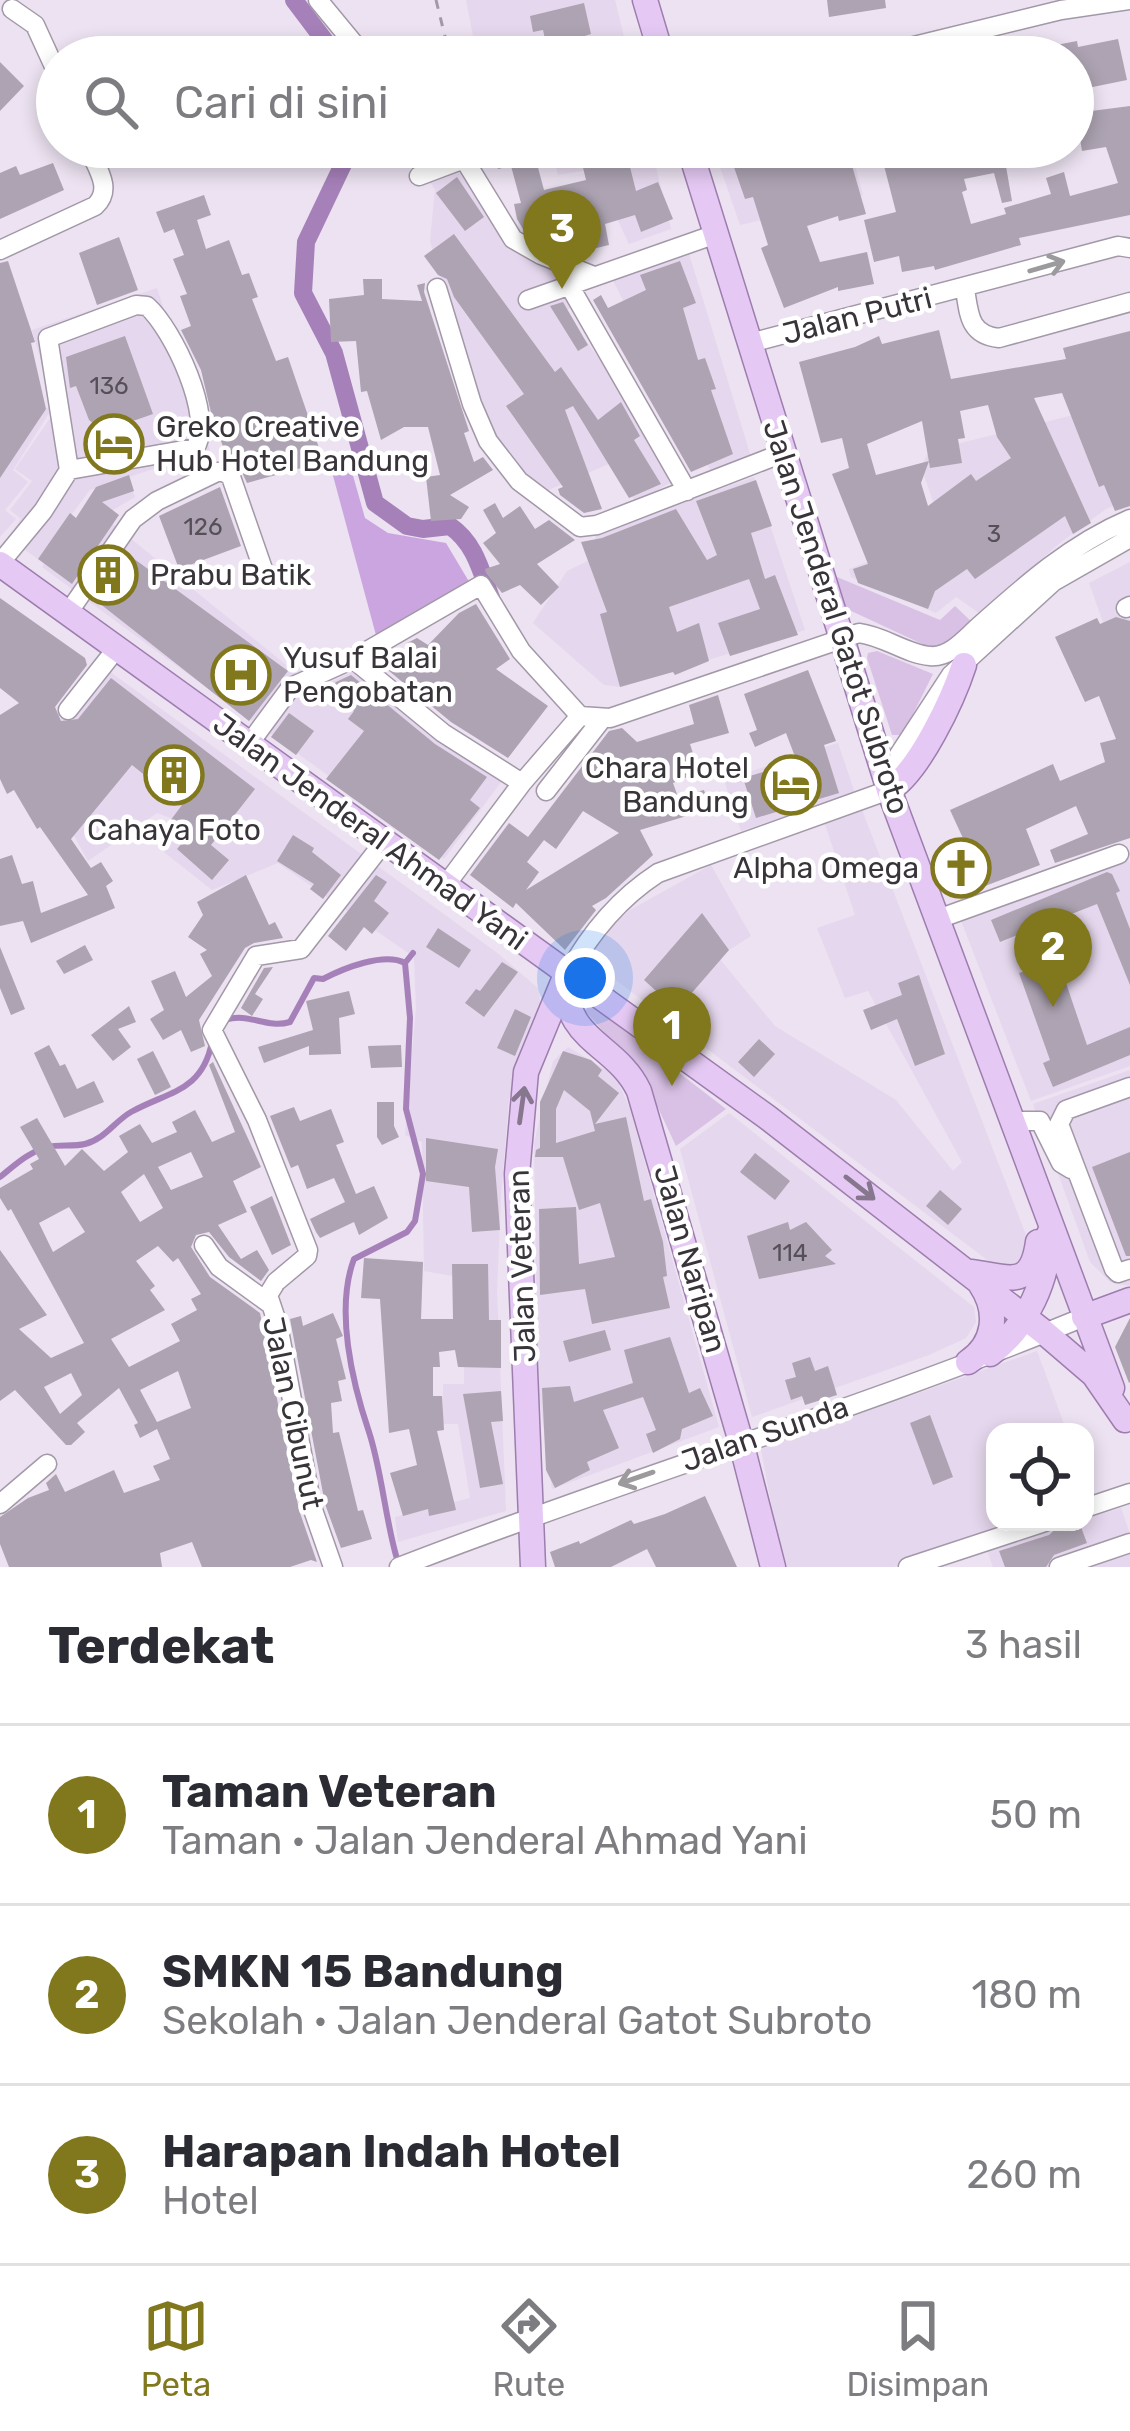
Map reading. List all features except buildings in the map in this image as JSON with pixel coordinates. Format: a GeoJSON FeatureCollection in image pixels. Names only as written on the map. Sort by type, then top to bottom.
{"type":"FeatureCollection","features":[{"type":"Feature","properties":{"kind":"main road"},"geometry":{"type":"LineString","coordinates":[[646,0],[656,36]]}},
{"type":"Feature","properties":{"kind":"main road","name":"Jalan Jenderal Gatot Subroto"},"geometry":{"type":"LineString","coordinates":[[696,168],[887,783],[1128,1427]]}},
{"type":"Feature","properties":{"kind":"main road","name":"Jalan Jenderal Ahmad Yani"},"geometry":{"type":"LineString","coordinates":[[0,563],[767,1117],[1046,1333],[1094,1375],[1128,1427]]}},
{"type":"Feature","properties":{"kind":"main road"},"geometry":{"type":"LineString","coordinates":[[887,783],[906,777],[958,685],[964,665]]}},
{"type":"Feature","properties":{"kind":"main road","name":"Jalan Naripan"},"geometry":{"type":"LineString","coordinates":[[567,975],[565,991],[574,1020],[639,1091],[773,1567]]}},
{"type":"Feature","properties":{"kind":"main road","name":"Jalan Veteran"},"geometry":{"type":"LineString","coordinates":[[532,1567],[519,1123],[526,1072],[567,975]]}},
{"type":"Feature","properties":{"kind":"main road"},"geometry":{"type":"LineString","coordinates":[[967,1271],[1006,1279],[1028,1271],[1036,1257],[1041,1192]]}},
{"type":"Feature","properties":{"kind":"main road"},"geometry":{"type":"LineString","coordinates":[[979,1358],[1009,1340],[1024,1317],[1045,1270],[1050,1220]]}},
{"type":"Feature","properties":{"kind":"main road"},"geometry":{"type":"LineString","coordinates":[[967,1271],[987,1294],[993,1325],[979,1358]]}},
{"type":"Feature","properties":{"kind":"main road","name":"Jalan Sunda"},"geometry":{"type":"LineString","coordinates":[[1084,1317],[1130,1300]]}},
{"type":"Feature","properties":{"kind":"street"},"geometry":{"type":"LineString","coordinates":[[317,0],[347,36]]}},
{"type":"Feature","properties":{"kind":"street"},"geometry":{"type":"LineString","coordinates":[[946,36],[1060,5],[1130,0]]}},
{"type":"Feature","properties":{"kind":"street"},"geometry":{"type":"LineString","coordinates":[[6,9],[35,25],[40,36]]}},
{"type":"Feature","properties":{"kind":"street"},"geometry":{"type":"LineString","coordinates":[[0,250],[103,199],[106,190],[97,168]]}},
{"type":"Feature","properties":{"kind":"street"},"geometry":{"type":"LineString","coordinates":[[470,168],[513,239],[593,276]]}},
{"type":"Feature","properties":{"kind":"street"},"geometry":{"type":"LineString","coordinates":[[528,300],[716,234]]}},
{"type":"Feature","properties":{"kind":"street","name":"Jalan Putri"},"geometry":{"type":"LineString","coordinates":[[750,343],[1118,246],[1130,248]]}},
{"type":"Feature","properties":{"kind":"street"},"geometry":{"type":"LineString","coordinates":[[569,285],[687,491]]}},
{"type":"Feature","properties":{"kind":"street"},"geometry":{"type":"LineString","coordinates":[[437,289],[488,441],[519,481],[580,527],[783,453]]}},
{"type":"Feature","properties":{"kind":"street","name":"Jalan Putri"},"geometry":{"type":"LineString","coordinates":[[964,290],[971,324],[986,337],[999,338],[1130,302]]}},
{"type":"Feature","properties":{"kind":"street"},"geometry":{"type":"LineString","coordinates":[[0,563],[69,470],[47,338],[136,304],[147,306],[175,339],[202,425],[199,443],[195,448],[69,470]]}},
{"type":"Feature","properties":{"kind":"street"},"geometry":{"type":"LineString","coordinates":[[68,613],[134,519],[158,501],[217,472],[231,477],[264,572]]}},
{"type":"Feature","properties":{"kind":"street"},"geometry":{"type":"LineString","coordinates":[[445,886],[522,783],[589,718],[726,681],[859,633],[939,656],[1068,552],[1130,519]]}},
{"type":"Feature","properties":{"kind":"street"},"geometry":{"type":"LineString","coordinates":[[964,665],[1053,582],[1130,538]]}},
{"type":"Feature","properties":{"kind":"street"},"geometry":{"type":"LineString","coordinates":[[249,744],[292,687],[353,659],[481,586],[520,651],[589,718]]}},
{"type":"Feature","properties":{"kind":"street"},"geometry":{"type":"LineString","coordinates":[[68,710],[117,648]]}},
{"type":"Feature","properties":{"kind":"street"},"geometry":{"type":"LineString","coordinates":[[353,659],[443,733],[522,783]]}},
{"type":"Feature","properties":{"kind":"street"},"geometry":{"type":"LineString","coordinates":[[546,791],[589,718]]}},
{"type":"Feature","properties":{"kind":"street"},"geometry":{"type":"LineString","coordinates":[[567,975],[585,941],[635,888],[658,873],[887,783]]}},
{"type":"Feature","properties":{"kind":"street","name":"Jalan Cibunut"},"geometry":{"type":"LineString","coordinates":[[333,1567],[312,1507],[270,1304],[271,1288],[308,1250],[257,1120],[212,1030],[256,956],[301,949],[384,842]]}},
{"type":"Feature","properties":{"kind":"street"},"geometry":{"type":"LineString","coordinates":[[938,919],[1119,854]]}},
{"type":"Feature","properties":{"kind":"street"},"geometry":{"type":"LineString","coordinates":[[1130,1088],[1066,1110],[1059,1124],[1114,1269],[1118,1273],[1130,1269]]}},
{"type":"Feature","properties":{"kind":"street"},"geometry":{"type":"LineString","coordinates":[[1014,1121],[1040,1121],[1061,1163],[1076,1172]]}},
{"type":"Feature","properties":{"kind":"street"},"geometry":{"type":"LineString","coordinates":[[204,1245],[219,1267],[270,1304]]}},
{"type":"Feature","properties":{"kind":"street","name":"Jalan Sunda"},"geometry":{"type":"LineString","coordinates":[[399,1567],[1084,1317]]}},
{"type":"Feature","properties":{"kind":"street"},"geometry":{"type":"LineString","coordinates":[[0,1504],[47,1464]]}},
{"type":"Feature","properties":{"kind":"street"},"geometry":{"type":"LineString","coordinates":[[1094,1505],[1130,1493]]}},
{"type":"Feature","properties":{"kind":"street"},"geometry":{"type":"LineString","coordinates":[[908,1567],[967,1558],[1026,1531]]}},
{"type":"Feature","properties":{"kind":"street"},"geometry":{"type":"LineString","coordinates":[[1059,1567],[1126,1544],[1130,1567]]}},
{"type":"Feature","properties":{"kind":"path"},"geometry":{"type":"LineString","coordinates":[[436,0],[445,36]]}},
{"type":"Feature","properties":{"kind":"shaded area"},"geometry":{"type":"Polygon","coordinates":[[[466,0],[615,0],[624,36],[473,36],[466,0]]]}},
{"type":"Feature","properties":{"kind":"shaded area"},"geometry":{"type":"Polygon","coordinates":[[[456,168],[519,253],[558,265],[584,297],[565,312],[683,475],[636,503],[611,463],[544,492],[510,464],[481,420],[430,241],[435,189],[421,170],[456,168]]]}},
{"type":"Feature","properties":{"kind":"shaded area"},"geometry":{"type":"Polygon","coordinates":[[[556,168],[656,168],[671,229],[629,244],[594,169],[558,175],[556,168]]]}},
{"type":"Feature","properties":{"kind":"shaded area"},"geometry":{"type":"Polygon","coordinates":[[[720,168],[856,168],[863,195],[740,225],[720,168]]]}},
{"type":"Feature","properties":{"kind":"shaded area"},"geometry":{"type":"Polygon","coordinates":[[[687,247],[751,457],[711,472],[607,269],[687,247]]]}},
{"type":"Feature","properties":{"kind":"shaded area"},"geometry":{"type":"Polygon","coordinates":[[[157,288],[210,450],[90,490],[38,559],[8,538],[21,519],[10,510],[32,481],[15,469],[55,411],[53,407],[13,470],[28,482],[5,510],[16,519],[0,537],[0,422],[54,406],[32,330],[157,288]]]}},
{"type":"Feature","properties":{"kind":"shaded area"},"geometry":{"type":"Polygon","coordinates":[[[1130,401],[1130,499],[1106,509],[1060,543],[979,613],[956,597],[936,613],[851,577],[849,569],[944,533],[921,467],[929,451],[1130,401]]]}},
{"type":"Feature","properties":{"kind":"shaded area"},"geometry":{"type":"Polygon","coordinates":[[[350,465],[365,518],[388,533],[446,543],[477,595],[380,650],[332,472],[350,465]]]}},
{"type":"Feature","properties":{"kind":"shaded area"},"geometry":{"type":"Polygon","coordinates":[[[754,477],[805,630],[621,687],[604,685],[533,623],[567,571],[602,554],[594,534],[754,477]]]}},
{"type":"Feature","properties":{"kind":"shaded area"},"geometry":{"type":"Polygon","coordinates":[[[130,483],[135,497],[103,516],[296,673],[252,721],[42,567],[93,495],[130,483]]]}},
{"type":"Feature","properties":{"kind":"shaded area"},"geometry":{"type":"Polygon","coordinates":[[[1130,562],[1130,698],[1089,583],[1130,562]]]}},
{"type":"Feature","properties":{"kind":"shaded area"},"geometry":{"type":"Polygon","coordinates":[[[825,572],[940,620],[955,606],[975,625],[933,649],[834,603],[825,572]]]}},
{"type":"Feature","properties":{"kind":"shaded area"},"geometry":{"type":"Polygon","coordinates":[[[877,651],[933,674],[899,735],[892,735],[867,658],[877,651]]]}},
{"type":"Feature","properties":{"kind":"shaded area"},"geometry":{"type":"Polygon","coordinates":[[[356,670],[504,778],[444,859],[265,730],[292,700],[356,670]]]}},
{"type":"Feature","properties":{"kind":"shaded area"},"geometry":{"type":"Polygon","coordinates":[[[109,671],[496,952],[539,989],[541,1014],[509,1099],[501,1197],[497,1291],[506,1511],[398,1542],[395,1517],[470,1498],[458,1424],[443,1424],[443,1384],[464,1384],[464,1278],[424,1271],[422,1142],[405,1135],[416,1007],[414,957],[278,863],[212,890],[164,852],[185,823],[157,813],[88,861],[28,753],[109,671]]]}},
{"type":"Feature","properties":{"kind":"shaded area"},"geometry":{"type":"Polygon","coordinates":[[[838,743],[855,793],[741,831],[724,780],[838,743]]]}},
{"type":"Feature","properties":{"kind":"shaded area"},"geometry":{"type":"Polygon","coordinates":[[[862,810],[1033,1253],[1022,1266],[1002,1271],[585,957],[592,943],[630,910],[711,865],[751,936],[718,957],[775,1026],[896,1100],[953,1171],[962,1162],[868,991],[845,998],[817,928],[855,915],[825,824],[862,810]]]}},
{"type":"Feature","properties":{"kind":"shaded area"},"geometry":{"type":"Polygon","coordinates":[[[1125,849],[1130,864],[1130,1066],[1031,1101],[958,913],[1125,849]]]}},
{"type":"Feature","properties":{"kind":"shaded area"},"geometry":{"type":"Polygon","coordinates":[[[590,1004],[726,1109],[676,1146],[642,1074],[585,1011],[590,1004]]]}},
{"type":"Feature","properties":{"kind":"shaded area"},"geometry":{"type":"Polygon","coordinates":[[[568,1047],[615,1075],[630,1109],[719,1427],[552,1489],[538,1387],[534,1143],[553,1061],[568,1047]]]}},
{"type":"Feature","properties":{"kind":"shaded area"},"geometry":{"type":"Polygon","coordinates":[[[1130,1070],[1130,1286],[1110,1282],[1090,1262],[1033,1104],[1130,1070]]]}},
{"type":"Feature","properties":{"kind":"shaded area"},"geometry":{"type":"Polygon","coordinates":[[[729,1113],[974,1307],[976,1322],[966,1338],[752,1417],[680,1149],[729,1113]]]}},
{"type":"Feature","properties":{"kind":"shaded area"},"geometry":{"type":"Polygon","coordinates":[[[1037,1351],[1064,1423],[986,1423],[986,1531],[1007,1531],[893,1567],[783,1567],[761,1449],[1037,1351]]]}},
{"type":"Feature","properties":{"kind":"shaded area"},"geometry":{"type":"Polygon","coordinates":[[[1121,1508],[1130,1534],[1130,1567],[993,1567],[986,1547],[1049,1531],[1094,1531],[1094,1516],[1121,1508]]]}},
{"type":"Feature","properties":{"kind":"waterway"},"geometry":{"type":"LineString","coordinates":[[294,0],[321,36]]}},
{"type":"Feature","properties":{"kind":"waterway"},"geometry":{"type":"LineString","coordinates":[[341,168],[306,242],[303,293],[334,353],[375,503],[407,526],[450,526],[459,533],[476,558],[491,598]]}},
{"type":"Feature","properties":{"kind":"waterway"},"geometry":{"type":"LineString","coordinates":[[397,1559],[352,1368],[346,1300],[354,1259],[407,1232],[415,1221],[423,1174],[406,1109],[410,1018],[405,963],[413,953]]}},
{"type":"Feature","properties":{"kind":"waterway"},"geometry":{"type":"LineString","coordinates":[[225,1020],[290,1022],[314,978],[375,960],[405,963]]}},
{"type":"Feature","properties":{"kind":"waterway"},"geometry":{"type":"LineString","coordinates":[[0,1177],[40,1150],[92,1142],[131,1112],[182,1088],[200,1071],[212,1042]]}},
{"type":"Feature","properties":{"kind":"place","name":"Harapan Indah Hotel"},"geometry":{"type":"Point","coordinates":[562,289]}},
{"type":"Feature","properties":{"kind":"place","name":"Greko Creative Hub Hotel Bandung"},"geometry":{"type":"Point","coordinates":[114,444]}},
{"type":"Feature","properties":{"kind":"place","name":"Prabu Batik"},"geometry":{"type":"Point","coordinates":[108,575]}},
{"type":"Feature","properties":{"kind":"place","name":"Yusuf Balai Pengobatan"},"geometry":{"type":"Point","coordinates":[241,675]}},
{"type":"Feature","properties":{"kind":"place","name":"Cahaya Foto"},"geometry":{"type":"Point","coordinates":[174,775]}},
{"type":"Feature","properties":{"kind":"place","name":"Chara Hotel Bandung"},"geometry":{"type":"Point","coordinates":[791,785]}},
{"type":"Feature","properties":{"kind":"place","name":"Alpha Omega"},"geometry":{"type":"Point","coordinates":[961,868]}},
{"type":"Feature","properties":{"kind":"place","name":"SMKN 15 Bandung"},"geometry":{"type":"Point","coordinates":[1053,1007]}},
{"type":"Feature","properties":{"kind":"place","name":"Taman Veteran"},"geometry":{"type":"Point","coordinates":[672,1086]}}]}
